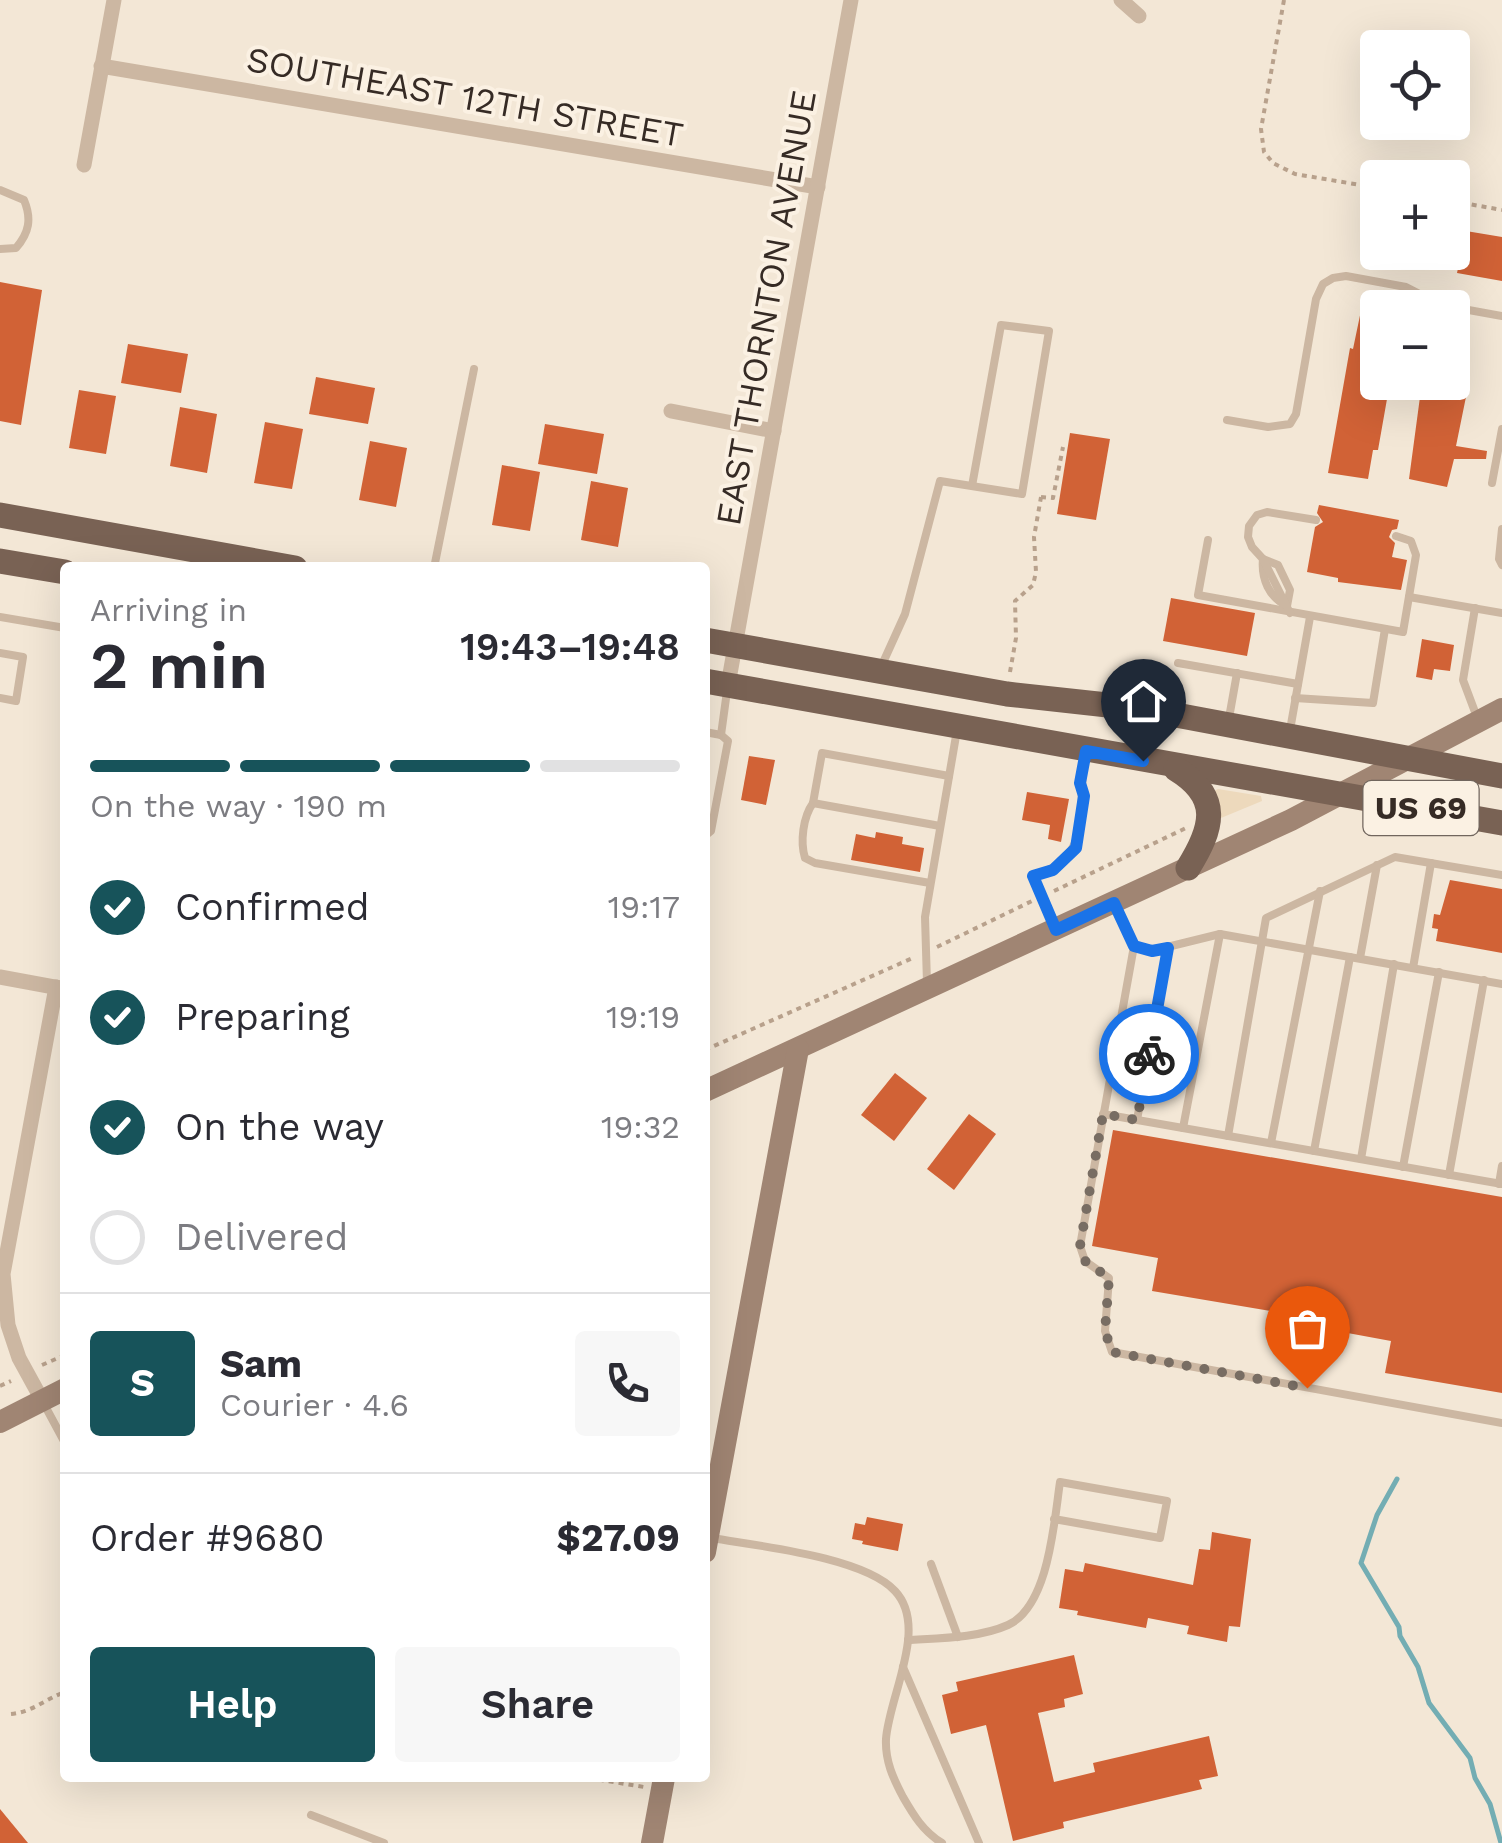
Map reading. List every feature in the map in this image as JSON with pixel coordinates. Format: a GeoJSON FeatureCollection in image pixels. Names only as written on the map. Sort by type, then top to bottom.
{"type":"FeatureCollection","features":[{"type":"Feature","properties":{"kind":"main road"},"geometry":{"type":"LineString","coordinates":[[0,515],[262,562]]}},
{"type":"Feature","properties":{"kind":"main road"},"geometry":{"type":"LineString","coordinates":[[0,563],[60,571]]}},
{"type":"Feature","properties":{"kind":"main road","name":"US 69"},"geometry":{"type":"LineString","coordinates":[[710,641],[1007,694],[1228,724],[1502,776]]}},
{"type":"Feature","properties":{"kind":"main road","name":"US 69"},"geometry":{"type":"LineString","coordinates":[[717,684],[1502,823]]}},
{"type":"Feature","properties":{"kind":"main road"},"geometry":{"type":"LineString","coordinates":[[710,1089],[1188,868],[1502,709]]}},
{"type":"Feature","properties":{"kind":"main road"},"geometry":{"type":"LineString","coordinates":[[1172,766],[1200,786],[1209,810],[1205,837],[1188,868]]}},
{"type":"Feature","properties":{"kind":"main road"},"geometry":{"type":"LineString","coordinates":[[710,1523],[798,1048]]}},
{"type":"Feature","properties":{"kind":"main road"},"geometry":{"type":"LineString","coordinates":[[0,1422],[60,1391]]}},
{"type":"Feature","properties":{"kind":"main road"},"geometry":{"type":"LineString","coordinates":[[652,1843],[663,1784]]}},
{"type":"Feature","properties":{"kind":"street"},"geometry":{"type":"LineString","coordinates":[[84,166],[114,0]]}},
{"type":"Feature","properties":{"kind":"street","name":"EAST THORNTON AVENUE"},"geometry":{"type":"LineString","coordinates":[[717,684],[736,645],[851,0]]}},
{"type":"Feature","properties":{"kind":"street"},"geometry":{"type":"LineString","coordinates":[[1121,0],[1139,16]]}},
{"type":"Feature","properties":{"kind":"street","name":"SOUTHEAST 12TH STREET"},"geometry":{"type":"LineString","coordinates":[[102,66],[818,187]]}},
{"type":"Feature","properties":{"kind":"street"},"geometry":{"type":"LineString","coordinates":[[671,411],[774,430]]}},
{"type":"Feature","properties":{"kind":"street"},"geometry":{"type":"LineString","coordinates":[[0,977],[60,988]]}},
{"type":"Feature","properties":{"kind":"street"},"geometry":{"type":"LineString","coordinates":[[42,1400],[8,1326],[5,1233],[60,992]]}},
{"type":"Feature","properties":{"kind":"lane"},"geometry":{"type":"LineString","coordinates":[[0,190],[24,200],[29,225],[16,248],[0,249]]}},
{"type":"Feature","properties":{"kind":"lane"},"geometry":{"type":"LineString","coordinates":[[1227,420],[1268,427],[1290,424],[1296,414],[1316,299],[1323,284],[1333,278],[1346,276],[1406,287],[1441,304],[1502,316]]}},
{"type":"Feature","properties":{"kind":"lane"},"geometry":{"type":"LineString","coordinates":[[879,671],[905,614],[940,481],[1022,494],[1049,332],[1001,325],[972,486]]}},
{"type":"Feature","properties":{"kind":"lane"},"geometry":{"type":"LineString","coordinates":[[435,562],[474,370]]}},
{"type":"Feature","properties":{"kind":"lane"},"geometry":{"type":"LineString","coordinates":[[1492,482],[1502,428]]}},
{"type":"Feature","properties":{"kind":"lane"},"geometry":{"type":"LineString","coordinates":[[1289,610],[1263,559],[1252,548],[1249,526],[1257,515],[1278,512],[1316,520]]}},
{"type":"Feature","properties":{"kind":"lane"},"geometry":{"type":"LineString","coordinates":[[1502,528],[1502,565]]}},
{"type":"Feature","properties":{"kind":"lane"},"geometry":{"type":"LineString","coordinates":[[1208,540],[1198,595],[1403,632],[1414,548],[1411,541],[1396,536]]}},
{"type":"Feature","properties":{"kind":"lane"},"geometry":{"type":"LineString","coordinates":[[1409,597],[1502,613]]}},
{"type":"Feature","properties":{"kind":"lane"},"geometry":{"type":"LineString","coordinates":[[1475,608],[1463,680],[1478,721]]}},
{"type":"Feature","properties":{"kind":"lane"},"geometry":{"type":"LineString","coordinates":[[0,616],[60,627]]}},
{"type":"Feature","properties":{"kind":"lane"},"geometry":{"type":"LineString","coordinates":[[1289,735],[1310,616]]}},
{"type":"Feature","properties":{"kind":"lane"},"geometry":{"type":"LineString","coordinates":[[1295,698],[1373,703],[1386,630]]}},
{"type":"Feature","properties":{"kind":"lane"},"geometry":{"type":"LineString","coordinates":[[0,653],[24,657],[16,701],[0,698]]}},
{"type":"Feature","properties":{"kind":"lane"},"geometry":{"type":"LineString","coordinates":[[1178,662],[1298,684]]}},
{"type":"Feature","properties":{"kind":"lane"},"geometry":{"type":"LineString","coordinates":[[1228,724],[1237,673]]}},
{"type":"Feature","properties":{"kind":"lane"},"geometry":{"type":"LineString","coordinates":[[717,684],[721,735]]}},
{"type":"Feature","properties":{"kind":"lane"},"geometry":{"type":"LineString","coordinates":[[928,988],[925,917],[957,728]]}},
{"type":"Feature","properties":{"kind":"lane"},"geometry":{"type":"LineString","coordinates":[[710,733],[728,741],[710,833]]}},
{"type":"Feature","properties":{"kind":"lane"},"geometry":{"type":"LineString","coordinates":[[1056,930],[1033,876],[1053,870],[1076,848],[1086,751]]}},
{"type":"Feature","properties":{"kind":"lane"},"geometry":{"type":"LineString","coordinates":[[930,883],[815,863],[805,858],[801,846],[808,810],[814,803],[822,754],[949,776]]}},
{"type":"Feature","properties":{"kind":"lane"},"geometry":{"type":"LineString","coordinates":[[814,803],[940,826]]}},
{"type":"Feature","properties":{"kind":"lane"},"geometry":{"type":"LineString","coordinates":[[1228,1136],[1266,918],[1396,857],[1502,875]]}},
{"type":"Feature","properties":{"kind":"lane"},"geometry":{"type":"LineString","coordinates":[[1413,968],[1431,863]]}},
{"type":"Feature","properties":{"kind":"lane"},"geometry":{"type":"LineString","coordinates":[[1314,1151],[1377,865]]}},
{"type":"Feature","properties":{"kind":"lane"},"geometry":{"type":"LineString","coordinates":[[1272,1144],[1320,890]]}},
{"type":"Feature","properties":{"kind":"lane"},"geometry":{"type":"LineString","coordinates":[[1114,903],[1134,946],[1080,1246],[1085,1261],[1109,1278],[1105,1331],[1112,1352],[1502,1424]]}},
{"type":"Feature","properties":{"kind":"lane"},"geometry":{"type":"LineString","coordinates":[[1134,946],[1152,951],[1220,934],[1502,984]]}},
{"type":"Feature","properties":{"kind":"lane"},"geometry":{"type":"LineString","coordinates":[[1183,1128],[1220,934]]}},
{"type":"Feature","properties":{"kind":"lane"},"geometry":{"type":"LineString","coordinates":[[1137,1120],[1168,948]]}},
{"type":"Feature","properties":{"kind":"lane"},"geometry":{"type":"LineString","coordinates":[[1360,1159],[1394,964]]}},
{"type":"Feature","properties":{"kind":"lane"},"geometry":{"type":"LineString","coordinates":[[1403,1167],[1439,972]]}},
{"type":"Feature","properties":{"kind":"lane"},"geometry":{"type":"LineString","coordinates":[[1449,1175],[1484,980]]}},
{"type":"Feature","properties":{"kind":"lane"},"geometry":{"type":"LineString","coordinates":[[1103,1114],[1500,1184],[1502,1166]]}},
{"type":"Feature","properties":{"kind":"lane"},"geometry":{"type":"LineString","coordinates":[[42,1400],[60,1434]]}},
{"type":"Feature","properties":{"kind":"lane"},"geometry":{"type":"LineString","coordinates":[[908,1640],[958,1636],[1008,1625],[1025,1613],[1036,1596],[1060,1482],[1167,1501],[1160,1538],[1054,1519]]}},
{"type":"Feature","properties":{"kind":"lane"},"geometry":{"type":"LineString","coordinates":[[710,1546],[843,1564],[874,1575],[895,1591],[908,1611],[908,1640],[886,1739],[890,1772],[914,1817],[927,1834],[942,1843]]}},
{"type":"Feature","properties":{"kind":"lane"},"geometry":{"type":"LineString","coordinates":[[931,1564],[958,1636]]}},
{"type":"Feature","properties":{"kind":"lane"},"geometry":{"type":"LineString","coordinates":[[903,1667],[979,1843]]}},
{"type":"Feature","properties":{"kind":"lane"},"geometry":{"type":"LineString","coordinates":[[311,1815],[384,1843]]}},
{"type":"Feature","properties":{"kind":"path"},"geometry":{"type":"LineString","coordinates":[[1284,0],[1260,128],[1264,152],[1273,163],[1294,174],[1360,185]]}},
{"type":"Feature","properties":{"kind":"path"},"geometry":{"type":"LineString","coordinates":[[1470,204],[1502,210]]}},
{"type":"Feature","properties":{"kind":"path"},"geometry":{"type":"LineString","coordinates":[[1007,694],[1016,638],[1015,601],[1033,585],[1034,537],[1041,497],[1053,498],[1063,447]]}},
{"type":"Feature","properties":{"kind":"path"},"geometry":{"type":"LineString","coordinates":[[710,1048],[925,952],[1194,824]]}},
{"type":"Feature","properties":{"kind":"path"},"geometry":{"type":"LineString","coordinates":[[42,1366],[60,1357]]}},
{"type":"Feature","properties":{"kind":"path"},"geometry":{"type":"LineString","coordinates":[[0,1386],[12,1380]]}},
{"type":"Feature","properties":{"kind":"path"},"geometry":{"type":"LineString","coordinates":[[11,1714],[29,1712],[60,1693]]}},
{"type":"Feature","properties":{"kind":"shaded area"},"geometry":{"type":"Polygon","coordinates":[[[1214,791],[1261,796],[1262,801],[1221,818],[1214,791]]]}},
{"type":"Feature","properties":{"kind":"building"},"geometry":{"type":"Polygon","coordinates":[[[1470,232],[1502,237],[1502,281],[1457,273],[1470,270],[1470,232]]]}},
{"type":"Feature","properties":{"kind":"building"},"geometry":{"type":"Polygon","coordinates":[[[0,282],[42,290],[21,425],[0,421],[0,282]]]}},
{"type":"Feature","properties":{"kind":"building"},"geometry":{"type":"Polygon","coordinates":[[[1360,315],[1360,400],[1387,400],[1378,450],[1373,450],[1368,479],[1328,473],[1350,348],[1353,349],[1360,315]]]}},
{"type":"Feature","properties":{"kind":"building"},"geometry":{"type":"Polygon","coordinates":[[[128,344],[188,354],[181,393],[121,383],[128,344]]]}},
{"type":"Feature","properties":{"kind":"building"},"geometry":{"type":"Polygon","coordinates":[[[316,377],[375,388],[368,424],[309,414],[316,377]]]}},
{"type":"Feature","properties":{"kind":"building"},"geometry":{"type":"Polygon","coordinates":[[[79,390],[116,396],[106,454],[69,448],[79,390]]]}},
{"type":"Feature","properties":{"kind":"building"},"geometry":{"type":"Polygon","coordinates":[[[1420,400],[1465,400],[1456,446],[1487,451],[1486,459],[1454,459],[1447,487],[1409,479],[1420,400]]]}},
{"type":"Feature","properties":{"kind":"building"},"geometry":{"type":"Polygon","coordinates":[[[180,407],[217,414],[207,473],[170,466],[180,407]]]}},
{"type":"Feature","properties":{"kind":"building"},"geometry":{"type":"Polygon","coordinates":[[[265,422],[303,429],[292,489],[254,483],[265,422]]]}},
{"type":"Feature","properties":{"kind":"building"},"geometry":{"type":"Polygon","coordinates":[[[545,424],[604,434],[597,474],[538,464],[545,424]]]}},
{"type":"Feature","properties":{"kind":"building"},"geometry":{"type":"Polygon","coordinates":[[[1070,433],[1110,439],[1096,520],[1057,514],[1070,433]]]}},
{"type":"Feature","properties":{"kind":"building"},"geometry":{"type":"Polygon","coordinates":[[[370,441],[407,448],[396,507],[359,500],[370,441]]]}},
{"type":"Feature","properties":{"kind":"building"},"geometry":{"type":"Polygon","coordinates":[[[502,465],[540,472],[530,531],[492,525],[502,465]]]}},
{"type":"Feature","properties":{"kind":"building"},"geometry":{"type":"Polygon","coordinates":[[[591,481],[628,488],[618,547],[581,540],[591,481]]]}},
{"type":"Feature","properties":{"kind":"building"},"geometry":{"type":"Polygon","coordinates":[[[1319,505],[1399,520],[1389,537],[1395,543],[1392,557],[1407,560],[1401,590],[1338,582],[1338,578],[1307,572],[1315,527],[1323,522],[1317,513],[1319,505]]]}},
{"type":"Feature","properties":{"kind":"building"},"geometry":{"type":"Polygon","coordinates":[[[1171,598],[1255,613],[1247,656],[1163,641],[1171,598]]]}},
{"type":"Feature","properties":{"kind":"building"},"geometry":{"type":"Polygon","coordinates":[[[1422,639],[1454,645],[1450,671],[1434,669],[1432,680],[1416,677],[1422,639]]]}},
{"type":"Feature","properties":{"kind":"building"},"geometry":{"type":"Polygon","coordinates":[[[749,756],[775,760],[766,805],[741,800],[749,756]]]}},
{"type":"Feature","properties":{"kind":"building"},"geometry":{"type":"Polygon","coordinates":[[[1027,792],[1069,799],[1061,842],[1048,839],[1050,825],[1022,820],[1027,792]]]}},
{"type":"Feature","properties":{"kind":"building"},"geometry":{"type":"Polygon","coordinates":[[[876,832],[903,837],[902,844],[924,848],[920,872],[851,860],[856,834],[875,838],[876,832]]]}},
{"type":"Feature","properties":{"kind":"building"},"geometry":{"type":"Polygon","coordinates":[[[1450,880],[1502,889],[1502,953],[1436,941],[1438,929],[1432,928],[1434,914],[1440,915],[1450,880]]]}},
{"type":"Feature","properties":{"kind":"building"},"geometry":{"type":"Polygon","coordinates":[[[895,1073],[927,1098],[894,1141],[861,1115],[895,1073]]]}},
{"type":"Feature","properties":{"kind":"building"},"geometry":{"type":"Polygon","coordinates":[[[969,1114],[996,1134],[954,1190],[927,1169],[969,1114]]]}},
{"type":"Feature","properties":{"kind":"building"},"geometry":{"type":"Polygon","coordinates":[[[1113,1130],[1502,1197],[1502,1393],[1385,1373],[1391,1341],[1288,1322],[1289,1314],[1152,1291],[1158,1258],[1092,1246],[1113,1130]]]}},
{"type":"Feature","properties":{"kind":"building"},"geometry":{"type":"Polygon","coordinates":[[[867,1517],[903,1524],[898,1551],[852,1539],[855,1523],[865,1525],[867,1517]]]}},
{"type":"Feature","properties":{"kind":"building"},"geometry":{"type":"Polygon","coordinates":[[[1212,1532],[1251,1539],[1240,1627],[1229,1626],[1227,1642],[1187,1634],[1189,1626],[1148,1618],[1146,1628],[1059,1608],[1065,1569],[1083,1572],[1085,1563],[1193,1585],[1199,1549],[1210,1550],[1212,1532]]]}},
{"type":"Feature","properties":{"kind":"building"},"geometry":{"type":"Polygon","coordinates":[[[1074,1655],[1083,1694],[1064,1699],[1065,1707],[1038,1713],[1054,1782],[1095,1772],[1093,1763],[1209,1736],[1218,1776],[1199,1780],[1202,1789],[1063,1822],[1064,1828],[1013,1841],[986,1725],[951,1734],[942,1695],[958,1691],[956,1682],[1074,1655]]]}},
{"type":"Feature","properties":{"kind":"building"},"geometry":{"type":"Polygon","coordinates":[[[0,1809],[28,1843],[0,1843],[0,1809]]]}},
{"type":"Feature","properties":{"kind":"waterway"},"geometry":{"type":"LineString","coordinates":[[1397,1479],[1377,1515],[1361,1563],[1399,1627],[1429,1703],[1470,1758],[1475,1778],[1490,1804],[1501,1843]]}},
{"type":"Feature","properties":{"kind":"way so far"},"geometry":{"type":"LineString","coordinates":[[1149,1054],[1137,1120],[1103,1114],[1080,1246],[1085,1261],[1109,1278],[1105,1331],[1112,1352],[1307,1388]]}},
{"type":"Feature","properties":{"kind":"route"},"geometry":{"type":"LineString","coordinates":[[1143,761],[1086,751],[1076,848],[1053,870],[1033,876],[1056,930],[1114,903],[1134,946],[1152,951],[1168,948],[1149,1054]]}}]}
